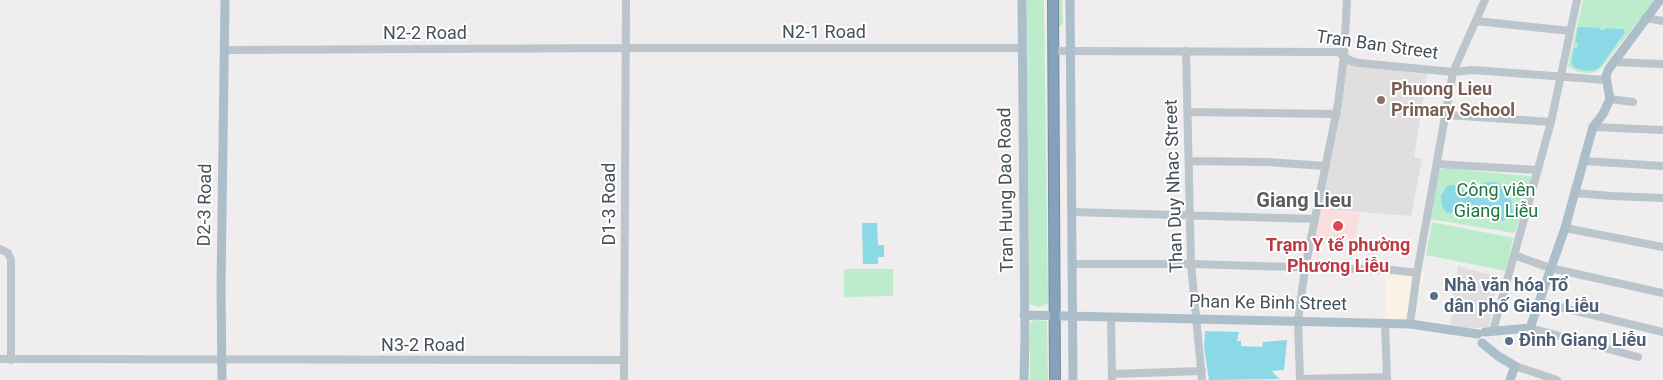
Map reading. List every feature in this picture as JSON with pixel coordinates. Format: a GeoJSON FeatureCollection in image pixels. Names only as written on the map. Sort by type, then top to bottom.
{"type":"FeatureCollection","features":[{"type":"Feature","properties":{"kind":"highway"},"geometry":{"type":"LineString","coordinates":[[1053,0],[1055,380]]}},
{"type":"Feature","properties":{"kind":"main road","name":"D2-3 Road"},"geometry":{"type":"LineString","coordinates":[[222,380],[221,287],[225,0]]}},
{"type":"Feature","properties":{"kind":"main road","name":"Tran Hung Dao Road"},"geometry":{"type":"LineString","coordinates":[[1022,0],[1024,380]]}},
{"type":"Feature","properties":{"kind":"main road"},"geometry":{"type":"LineString","coordinates":[[1070,0],[1074,380]]}},
{"type":"Feature","properties":{"kind":"main road"},"geometry":{"type":"LineString","coordinates":[[1530,328],[1565,228],[1593,127],[1603,114],[1610,99],[1606,73],[1660,0]]}},
{"type":"Feature","properties":{"kind":"main road","name":"Phan Ke Binh Street"},"geometry":{"type":"LineString","coordinates":[[1024,315],[1410,324],[1485,335],[1530,328]]}},
{"type":"Feature","properties":{"kind":"main road"},"geometry":{"type":"LineString","coordinates":[[1485,335],[1498,356],[1515,366],[1510,380]]}},
{"type":"Feature","properties":{"kind":"street","name":"D1-3 Road"},"geometry":{"type":"LineString","coordinates":[[624,380],[626,0]]}},
{"type":"Feature","properties":{"kind":"street"},"geometry":{"type":"LineString","coordinates":[[1347,0],[1344,55],[1336,114],[1304,268],[1298,321],[1300,380],[1387,379],[1385,324]]}},
{"type":"Feature","properties":{"kind":"street"},"geometry":{"type":"LineString","coordinates":[[1410,324],[1417,273],[1447,115],[1453,72],[1484,0]]}},
{"type":"Feature","properties":{"kind":"street"},"geometry":{"type":"LineString","coordinates":[[1485,335],[1514,255],[1538,170],[1551,122],[1577,0]]}},
{"type":"Feature","properties":{"kind":"street"},"geometry":{"type":"LineString","coordinates":[[1645,18],[1663,21]]}},
{"type":"Feature","properties":{"kind":"street"},"geometry":{"type":"LineString","coordinates":[[1476,21],[1570,31]]}},
{"type":"Feature","properties":{"kind":"street","name":"N2-2 Road"},"geometry":{"type":"LineString","coordinates":[[225,50],[626,48]]}},
{"type":"Feature","properties":{"kind":"street","name":"N2-1 Road"},"geometry":{"type":"LineString","coordinates":[[626,48],[1021,48]]}},
{"type":"Feature","properties":{"kind":"street","name":"Tran Ban Street"},"geometry":{"type":"LineString","coordinates":[[1053,51],[1331,52],[1340,53],[1351,61],[1453,72],[1473,70],[1606,80]]}},
{"type":"Feature","properties":{"kind":"street","name":"Than Duy Nhac Street"},"geometry":{"type":"LineString","coordinates":[[1186,51],[1191,264],[1202,380]]}},
{"type":"Feature","properties":{"kind":"street"},"geometry":{"type":"LineString","coordinates":[[1613,62],[1663,64]]}},
{"type":"Feature","properties":{"kind":"street"},"geometry":{"type":"LineString","coordinates":[[1610,99],[1633,102]]}},
{"type":"Feature","properties":{"kind":"street"},"geometry":{"type":"LineString","coordinates":[[1188,112],[1336,114]]}},
{"type":"Feature","properties":{"kind":"street"},"geometry":{"type":"LineString","coordinates":[[1447,115],[1551,122]]}},
{"type":"Feature","properties":{"kind":"street"},"geometry":{"type":"LineString","coordinates":[[1593,127],[1663,130]]}},
{"type":"Feature","properties":{"kind":"street"},"geometry":{"type":"LineString","coordinates":[[1190,161],[1266,162],[1326,166]]}},
{"type":"Feature","properties":{"kind":"street"},"geometry":{"type":"LineString","coordinates":[[1584,161],[1663,166]]}},
{"type":"Feature","properties":{"kind":"street"},"geometry":{"type":"LineString","coordinates":[[1437,164],[1538,170]]}},
{"type":"Feature","properties":{"kind":"street"},"geometry":{"type":"LineString","coordinates":[[1574,193],[1663,198]]}},
{"type":"Feature","properties":{"kind":"street"},"geometry":{"type":"LineString","coordinates":[[1072,212],[1315,218]]}},
{"type":"Feature","properties":{"kind":"street"},"geometry":{"type":"LineString","coordinates":[[1565,228],[1663,246]]}},
{"type":"Feature","properties":{"kind":"street"},"geometry":{"type":"LineString","coordinates":[[0,249],[8,253],[11,260],[11,360]]}},
{"type":"Feature","properties":{"kind":"street"},"geometry":{"type":"LineString","coordinates":[[1514,255],[1550,268],[1663,293]]}},
{"type":"Feature","properties":{"kind":"street"},"geometry":{"type":"LineString","coordinates":[[1073,264],[1191,264],[1393,270],[1417,273]]}},
{"type":"Feature","properties":{"kind":"street"},"geometry":{"type":"LineString","coordinates":[[1539,302],[1663,332]]}},
{"type":"Feature","properties":{"kind":"street"},"geometry":{"type":"LineString","coordinates":[[1111,317],[1112,377],[1202,371]]}},
{"type":"Feature","properties":{"kind":"street"},"geometry":{"type":"LineString","coordinates":[[1530,328],[1638,357]]}},
{"type":"Feature","properties":{"kind":"street","name":"N3-2 Road"},"geometry":{"type":"LineString","coordinates":[[0,359],[624,360]]}},
{"type":"Feature","properties":{"kind":"street"},"geometry":{"type":"LineString","coordinates":[[1515,366],[1557,380]]}},
{"type":"Feature","properties":{"kind":"shaded area"},"geometry":{"type":"Polygon","coordinates":[[[1344,55],[1348,58],[1428,69],[1414,157],[1422,159],[1411,216],[1321,209],[1344,55]]]}},
{"type":"Feature","properties":{"kind":"shaded area","name":"Trạm Y tế phường Phương Liễu"},"geometry":{"type":"Polygon","coordinates":[[[1321,209],[1360,213],[1355,239],[1315,239],[1321,209]]]}},
{"type":"Feature","properties":{"kind":"shaded area"},"geometry":{"type":"Polygon","coordinates":[[[1385,266],[1426,271],[1418,296],[1415,325],[1385,323],[1385,266]]]}},
{"type":"Feature","properties":{"kind":"shaded area"},"geometry":{"type":"Polygon","coordinates":[[[1458,266],[1498,277],[1489,327],[1450,329],[1458,266]]]}},
{"type":"Feature","properties":{"kind":"green space"},"geometry":{"type":"Polygon","coordinates":[[[1027,0],[1044,0],[1048,304],[1039,307],[1031,305],[1029,302],[1027,0]]]}},
{"type":"Feature","properties":{"kind":"green space"},"geometry":{"type":"Polygon","coordinates":[[[1058,0],[1062,0],[1063,23],[1058,27],[1058,0]]]}},
{"type":"Feature","properties":{"kind":"green space"},"geometry":{"type":"Polygon","coordinates":[[[1583,0],[1654,1],[1601,68],[1589,73],[1578,72],[1568,66],[1583,0]]]}},
{"type":"Feature","properties":{"kind":"green space","name":"Công viên Giang Liễu"},"geometry":{"type":"Polygon","coordinates":[[[1444,168],[1531,177],[1515,233],[1430,219],[1439,171],[1444,168]]]}},
{"type":"Feature","properties":{"kind":"green space"},"geometry":{"type":"Polygon","coordinates":[[[1432,222],[1513,238],[1506,271],[1426,255],[1432,222]]]}},
{"type":"Feature","properties":{"kind":"green space"},"geometry":{"type":"Polygon","coordinates":[[[844,269],[893,269],[893,296],[844,297],[844,269]]]}},
{"type":"Feature","properties":{"kind":"green space"},"geometry":{"type":"Polygon","coordinates":[[[1036,320],[1047,321],[1048,380],[1030,380],[1030,324],[1036,320]]]}},
{"type":"Feature","properties":{"kind":"water"},"geometry":{"type":"Polygon","coordinates":[[[1578,27],[1599,28],[1600,30],[1605,30],[1605,28],[1622,29],[1625,32],[1601,66],[1587,71],[1576,68],[1571,63],[1574,48],[1577,48],[1578,43],[1575,42],[1578,27]]]}},
{"type":"Feature","properties":{"kind":"water"},"geometry":{"type":"Polygon","coordinates":[[[1487,182],[1495,182],[1501,185],[1506,196],[1511,200],[1513,214],[1510,218],[1502,221],[1490,211],[1480,211],[1471,207],[1451,213],[1446,212],[1442,206],[1441,196],[1447,186],[1453,185],[1464,190],[1476,189],[1487,182]]]}},
{"type":"Feature","properties":{"kind":"water"},"geometry":{"type":"Polygon","coordinates":[[[862,223],[877,223],[878,245],[884,245],[884,257],[878,257],[878,264],[863,264],[862,223]]]}},
{"type":"Feature","properties":{"kind":"water"},"geometry":{"type":"Polygon","coordinates":[[[1205,331],[1239,332],[1237,341],[1241,341],[1241,346],[1262,347],[1263,342],[1287,340],[1284,370],[1272,371],[1280,379],[1209,380],[1204,347],[1205,331]]]}},
{"type":"Feature","properties":{"kind":"place","name":"Phuong Lieu Primary School"},"geometry":{"type":"Point","coordinates":[1381,100]}},
{"type":"Feature","properties":{"kind":"place","name":"Trạm Y tế phường Phương Liễu"},"geometry":{"type":"Point","coordinates":[1338,226]}},
{"type":"Feature","properties":{"kind":"place","name":"Nhà văn hóa Tổ dân phố Giang Liễu"},"geometry":{"type":"Point","coordinates":[1434,296]}},
{"type":"Feature","properties":{"kind":"place","name":"Đình Giang Liễu"},"geometry":{"type":"Point","coordinates":[1509,341]}},
{"type":"Feature","properties":{"kind":"district","name":"Giang Lieu"},"geometry":{"type":"Point","coordinates":[1304,202]}}]}
